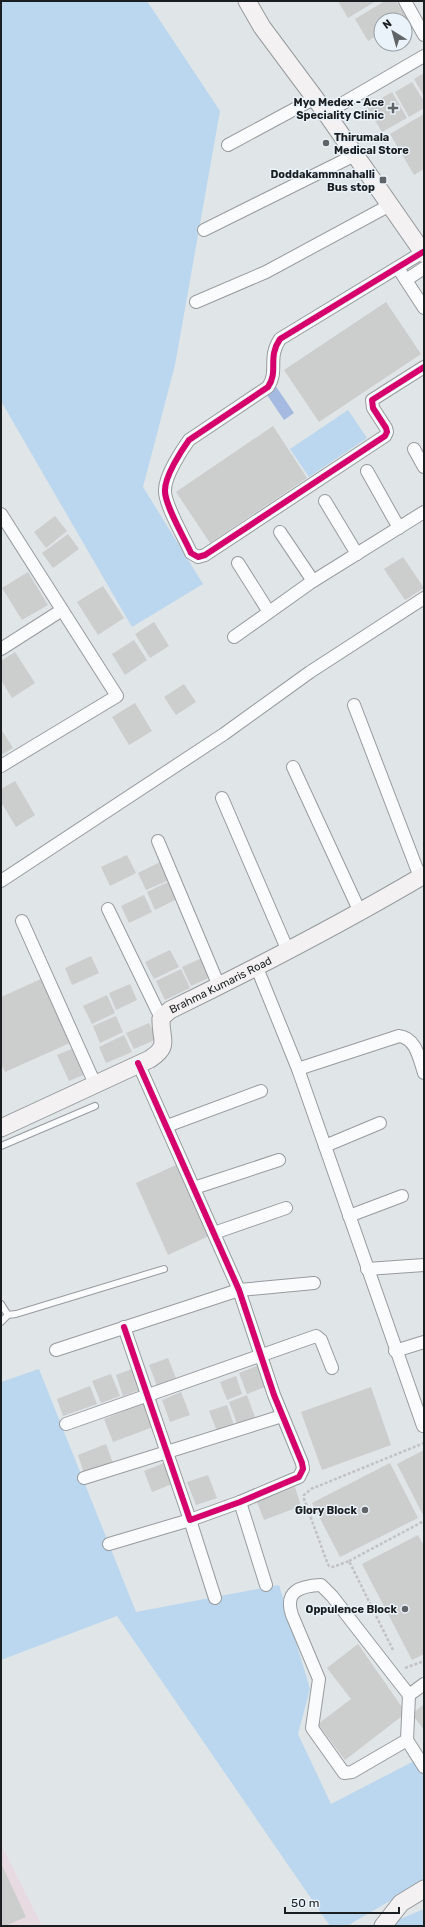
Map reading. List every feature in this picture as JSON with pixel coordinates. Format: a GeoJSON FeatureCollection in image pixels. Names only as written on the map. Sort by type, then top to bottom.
{"type":"FeatureCollection","features":[{"type":"Feature","properties":{"kind":"street"},"geometry":{"type":"LineString","coordinates":[[247,1],[262,26],[355,154],[424,258]]}},
{"type":"Feature","properties":{"kind":"street"},"geometry":{"type":"LineString","coordinates":[[405,1],[424,35]]}},
{"type":"Feature","properties":{"kind":"street"},"geometry":{"type":"LineString","coordinates":[[326,113],[424,56]]}},
{"type":"Feature","properties":{"kind":"street"},"geometry":{"type":"LineString","coordinates":[[228,145],[315,98]]}},
{"type":"Feature","properties":{"kind":"street"},"geometry":{"type":"LineString","coordinates":[[204,230],[355,154]]}},
{"type":"Feature","properties":{"kind":"street"},"geometry":{"type":"LineString","coordinates":[[196,302],[266,272],[390,205]]}},
{"type":"Feature","properties":{"kind":"street"},"geometry":{"type":"LineString","coordinates":[[424,258],[398,268],[280,339],[274,348],[273,380],[268,387],[189,440],[182,450],[167,481],[165,491],[168,503],[191,553],[198,557],[205,555],[385,436],[387,432],[386,428],[373,408],[372,400],[424,367]]}},
{"type":"Feature","properties":{"kind":"street"},"geometry":{"type":"LineString","coordinates":[[406,280],[424,258]]}},
{"type":"Feature","properties":{"kind":"street"},"geometry":{"type":"LineString","coordinates":[[398,268],[424,308]]}},
{"type":"Feature","properties":{"kind":"street"},"geometry":{"type":"LineString","coordinates":[[414,449],[424,467]]}},
{"type":"Feature","properties":{"kind":"street"},"geometry":{"type":"LineString","coordinates":[[367,471],[399,528]]}},
{"type":"Feature","properties":{"kind":"street"},"geometry":{"type":"LineString","coordinates":[[325,501],[357,554]]}},
{"type":"Feature","properties":{"kind":"street"},"geometry":{"type":"LineString","coordinates":[[234,637],[313,581],[424,512]]}},
{"type":"Feature","properties":{"kind":"street"},"geometry":{"type":"LineString","coordinates":[[1,514],[117,696],[1,766]]}},
{"type":"Feature","properties":{"kind":"street"},"geometry":{"type":"LineString","coordinates":[[280,532],[313,581]]}},
{"type":"Feature","properties":{"kind":"street"},"geometry":{"type":"LineString","coordinates":[[238,564],[269,612]]}},
{"type":"Feature","properties":{"kind":"street"},"geometry":{"type":"LineString","coordinates":[[1,881],[224,734],[310,672],[424,598]]}},
{"type":"Feature","properties":{"kind":"street"},"geometry":{"type":"LineString","coordinates":[[1,649],[62,610]]}},
{"type":"Feature","properties":{"kind":"street"},"geometry":{"type":"LineString","coordinates":[[354,705],[422,876]]}},
{"type":"Feature","properties":{"kind":"street"},"geometry":{"type":"LineString","coordinates":[[293,767],[360,912]]}},
{"type":"Feature","properties":{"kind":"street"},"geometry":{"type":"LineString","coordinates":[[222,798],[288,951]]}},
{"type":"Feature","properties":{"kind":"street"},"geometry":{"type":"LineString","coordinates":[[158,841],[219,986]]}},
{"type":"Feature","properties":{"kind":"street","name":"Brahma Kumaris Road"},"geometry":{"type":"LineString","coordinates":[[1,1128],[161,1052],[164,1042],[161,1028],[161,1018],[170,1010],[257,968],[360,912],[422,876]]}},
{"type":"Feature","properties":{"kind":"street"},"geometry":{"type":"LineString","coordinates":[[108,909],[161,1018]]}},
{"type":"Feature","properties":{"kind":"street"},"geometry":{"type":"LineString","coordinates":[[22,921],[95,1084]]}},
{"type":"Feature","properties":{"kind":"street"},"geometry":{"type":"LineString","coordinates":[[257,968],[298,1069],[422,1426]]}},
{"type":"Feature","properties":{"kind":"street"},"geometry":{"type":"LineString","coordinates":[[298,1069],[399,1036],[406,1037],[412,1042],[424,1073]]}},
{"type":"Feature","properties":{"kind":"street"},"geometry":{"type":"LineString","coordinates":[[109,1544],[190,1520],[240,1502],[294,1479],[302,1473],[303,1469],[260,1357],[239,1290],[138,1063]]}},
{"type":"Feature","properties":{"kind":"street"},"geometry":{"type":"LineString","coordinates":[[167,1126],[261,1091]]}},
{"type":"Feature","properties":{"kind":"street"},"geometry":{"type":"LineString","coordinates":[[325,1146],[380,1123]]}},
{"type":"Feature","properties":{"kind":"street"},"geometry":{"type":"LineString","coordinates":[[194,1188],[279,1160]]}},
{"type":"Feature","properties":{"kind":"street"},"geometry":{"type":"LineString","coordinates":[[349,1216],[402,1196]]}},
{"type":"Feature","properties":{"kind":"street"},"geometry":{"type":"LineString","coordinates":[[214,1233],[286,1208]]}},
{"type":"Feature","properties":{"kind":"street"},"geometry":{"type":"LineString","coordinates":[[367,1269],[424,1265]]}},
{"type":"Feature","properties":{"kind":"street"},"geometry":{"type":"LineString","coordinates":[[56,1350],[239,1290],[314,1283]]}},
{"type":"Feature","properties":{"kind":"street"},"geometry":{"type":"LineString","coordinates":[[124,1327],[215,1598]]}},
{"type":"Feature","properties":{"kind":"street"},"geometry":{"type":"LineString","coordinates":[[66,1424],[260,1357],[316,1336],[322,1340],[332,1368]]}},
{"type":"Feature","properties":{"kind":"street"},"geometry":{"type":"LineString","coordinates":[[395,1351],[424,1342]]}},
{"type":"Feature","properties":{"kind":"street"},"geometry":{"type":"LineString","coordinates":[[84,1478],[282,1416]]}},
{"type":"Feature","properties":{"kind":"street"},"geometry":{"type":"LineString","coordinates":[[240,1502],[266,1585]]}},
{"type":"Feature","properties":{"kind":"street"},"geometry":{"type":"LineString","coordinates":[[408,1740],[352,1772],[344,1773],[312,1728],[319,1679],[289,1606],[290,1597],[296,1590],[308,1586],[321,1585],[332,1596],[409,1695],[408,1740],[424,1767]]}},
{"type":"Feature","properties":{"kind":"street"},"geometry":{"type":"LineString","coordinates":[[409,1695],[424,1684]]}},
{"type":"Feature","properties":{"kind":"street"},"geometry":{"type":"LineString","coordinates":[[383,1926],[401,1902],[424,1889]]}},
{"type":"Feature","properties":{"kind":"lane"},"geometry":{"type":"LineString","coordinates":[[1,1146],[95,1106]]}},
{"type":"Feature","properties":{"kind":"lane"},"geometry":{"type":"LineString","coordinates":[[1,1322],[8,1315],[16,1314],[164,1269]]}},
{"type":"Feature","properties":{"kind":"lane"},"geometry":{"type":"LineString","coordinates":[[1,1304],[8,1315]]}},
{"type":"Feature","properties":{"kind":"path"},"geometry":{"type":"LineString","coordinates":[[424,1443],[306,1492],[304,1499],[329,1566],[333,1567],[349,1561],[423,1522],[424,1527]]}},
{"type":"Feature","properties":{"kind":"path"},"geometry":{"type":"LineString","coordinates":[[349,1561],[394,1652]]}},
{"type":"Feature","properties":{"kind":"path"},"geometry":{"type":"LineString","coordinates":[[400,1666],[408,1668],[424,1660]]}},
{"type":"Feature","properties":{"kind":"shaded area"},"geometry":{"type":"Polygon","coordinates":[[[1,1],[147,1],[220,111],[175,365],[143,487],[203,584],[132,627],[1,401],[1,1]]]}},
{"type":"Feature","properties":{"kind":"shaded area"},"geometry":{"type":"Polygon","coordinates":[[[275,385],[294,413],[284,420],[265,392],[275,385]]]}},
{"type":"Feature","properties":{"kind":"shaded area"},"geometry":{"type":"Polygon","coordinates":[[[348,410],[367,438],[309,477],[290,449],[348,410]]]}},
{"type":"Feature","properties":{"kind":"shaded area"},"geometry":{"type":"Polygon","coordinates":[[[39,1369],[136,1612],[279,1585],[310,1689],[298,1734],[331,1804],[416,1760],[424,1776],[424,1881],[347,1926],[330,1926],[117,1616],[1,1660],[1,1382],[39,1369]]]}},
{"type":"Feature","properties":{"kind":"shaded area"},"geometry":{"type":"Polygon","coordinates":[[[1,1844],[42,1926],[1,1926],[1,1844]]]}},
{"type":"Feature","properties":{"kind":"shaded area"},"geometry":{"type":"Polygon","coordinates":[[[424,1909],[424,1926],[395,1926],[398,1920],[424,1909]]]}},
{"type":"Feature","properties":{"kind":"building"},"geometry":{"type":"Polygon","coordinates":[[[338,1],[376,1],[348,18],[338,1]]]}},
{"type":"Feature","properties":{"kind":"building"},"geometry":{"type":"Polygon","coordinates":[[[385,1],[396,1],[403,12],[373,12],[373,38],[368,41],[355,19],[385,1]]]}},
{"type":"Feature","properties":{"kind":"building"},"geometry":{"type":"Polygon","coordinates":[[[424,73],[424,96],[414,79],[424,73]]]}},
{"type":"Feature","properties":{"kind":"building"},"geometry":{"type":"Polygon","coordinates":[[[412,82],[424,101],[424,108],[409,117],[395,92],[412,82]]]}},
{"type":"Feature","properties":{"kind":"building"},"geometry":{"type":"Polygon","coordinates":[[[392,92],[407,118],[382,132],[367,107],[392,92]]]}},
{"type":"Feature","properties":{"kind":"building"},"geometry":{"type":"Polygon","coordinates":[[[424,114],[424,169],[414,175],[390,134],[424,114]]]}},
{"type":"Feature","properties":{"kind":"building"},"geometry":{"type":"Polygon","coordinates":[[[386,302],[421,354],[319,422],[284,370],[386,302]]]}},
{"type":"Feature","properties":{"kind":"building"},"geometry":{"type":"Polygon","coordinates":[[[273,426],[307,478],[210,543],[176,492],[273,426]]]}},
{"type":"Feature","properties":{"kind":"building"},"geometry":{"type":"Polygon","coordinates":[[[55,516],[67,531],[46,548],[34,532],[55,516]]]}},
{"type":"Feature","properties":{"kind":"building"},"geometry":{"type":"Polygon","coordinates":[[[68,534],[79,549],[53,568],[42,553],[68,534]]]}},
{"type":"Feature","properties":{"kind":"building"},"geometry":{"type":"Polygon","coordinates":[[[403,557],[424,588],[405,600],[384,569],[403,557]]]}},
{"type":"Feature","properties":{"kind":"building"},"geometry":{"type":"Polygon","coordinates":[[[28,572],[48,605],[22,620],[2,588],[28,572]]]}},
{"type":"Feature","properties":{"kind":"building"},"geometry":{"type":"Polygon","coordinates":[[[103,586],[124,618],[98,635],[77,602],[103,586]]]}},
{"type":"Feature","properties":{"kind":"building"},"geometry":{"type":"Polygon","coordinates":[[[154,622],[169,646],[150,658],[135,634],[154,622]]]}},
{"type":"Feature","properties":{"kind":"building"},"geometry":{"type":"Polygon","coordinates":[[[134,640],[147,660],[125,675],[112,654],[134,640]]]}},
{"type":"Feature","properties":{"kind":"building"},"geometry":{"type":"Polygon","coordinates":[[[15,652],[35,683],[12,698],[1,680],[1,661],[15,652]]]}},
{"type":"Feature","properties":{"kind":"building"},"geometry":{"type":"Polygon","coordinates":[[[184,684],[196,702],[176,715],[164,697],[184,684]]]}},
{"type":"Feature","properties":{"kind":"building"},"geometry":{"type":"Polygon","coordinates":[[[135,703],[152,731],[129,745],[112,717],[135,703]]]}},
{"type":"Feature","properties":{"kind":"building"},"geometry":{"type":"Polygon","coordinates":[[[1,729],[13,748],[1,755],[1,729]]]}},
{"type":"Feature","properties":{"kind":"building"},"geometry":{"type":"Polygon","coordinates":[[[15,781],[35,815],[16,827],[1,802],[1,789],[15,781]]]}},
{"type":"Feature","properties":{"kind":"building"},"geometry":{"type":"Polygon","coordinates":[[[127,855],[136,873],[110,886],[101,867],[127,855]]]}},
{"type":"Feature","properties":{"kind":"building"},"geometry":{"type":"Polygon","coordinates":[[[160,862],[169,880],[146,890],[138,873],[160,862]]]}},
{"type":"Feature","properties":{"kind":"building"},"geometry":{"type":"Polygon","coordinates":[[[170,881],[179,898],[155,910],[147,892],[170,881]]]}},
{"type":"Feature","properties":{"kind":"building"},"geometry":{"type":"Polygon","coordinates":[[[144,895],[152,912],[129,923],[121,906],[144,895]]]}},
{"type":"Feature","properties":{"kind":"building"},"geometry":{"type":"Polygon","coordinates":[[[170,950],[179,967],[154,979],[145,962],[170,950]]]}},
{"type":"Feature","properties":{"kind":"building"},"geometry":{"type":"Polygon","coordinates":[[[91,956],[99,973],[72,985],[65,968],[91,956]]]}},
{"type":"Feature","properties":{"kind":"building"},"geometry":{"type":"Polygon","coordinates":[[[204,957],[213,976],[191,986],[182,967],[204,957]]]}},
{"type":"Feature","properties":{"kind":"building"},"geometry":{"type":"Polygon","coordinates":[[[181,969],[190,988],[165,1000],[156,981],[181,969]]]}},
{"type":"Feature","properties":{"kind":"building"},"geometry":{"type":"Polygon","coordinates":[[[41,979],[70,1043],[5,1072],[1,1064],[1,997],[41,979]]]}},
{"type":"Feature","properties":{"kind":"building"},"geometry":{"type":"Polygon","coordinates":[[[130,984],[137,1000],[116,1010],[109,993],[130,984]]]}},
{"type":"Feature","properties":{"kind":"building"},"geometry":{"type":"Polygon","coordinates":[[[107,995],[115,1013],[92,1024],[83,1006],[107,995]]]}},
{"type":"Feature","properties":{"kind":"building"},"geometry":{"type":"Polygon","coordinates":[[[116,1016],[123,1032],[100,1043],[93,1026],[116,1016]]]}},
{"type":"Feature","properties":{"kind":"building"},"geometry":{"type":"Polygon","coordinates":[[[149,1023],[157,1039],[134,1049],[126,1033],[149,1023]]]}},
{"type":"Feature","properties":{"kind":"building"},"geometry":{"type":"Polygon","coordinates":[[[124,1035],[132,1052],[106,1063],[99,1047],[124,1035]]]}},
{"type":"Feature","properties":{"kind":"building"},"geometry":{"type":"Polygon","coordinates":[[[76,1047],[88,1073],[69,1081],[57,1055],[76,1047]]]}},
{"type":"Feature","properties":{"kind":"building"},"geometry":{"type":"Polygon","coordinates":[[[176,1165],[209,1236],[168,1255],[136,1183],[176,1165]]]}},
{"type":"Feature","properties":{"kind":"building"},"geometry":{"type":"Polygon","coordinates":[[[168,1358],[176,1378],[157,1386],[149,1365],[168,1358]]]}},
{"type":"Feature","properties":{"kind":"building"},"geometry":{"type":"Polygon","coordinates":[[[259,1365],[267,1386],[247,1394],[239,1373],[259,1365]]]}},
{"type":"Feature","properties":{"kind":"building"},"geometry":{"type":"Polygon","coordinates":[[[134,1368],[142,1389],[123,1396],[116,1375],[134,1368]]]}},
{"type":"Feature","properties":{"kind":"building"},"geometry":{"type":"Polygon","coordinates":[[[111,1374],[120,1396],[101,1403],[92,1381],[111,1374]]]}},
{"type":"Feature","properties":{"kind":"building"},"geometry":{"type":"Polygon","coordinates":[[[236,1376],[242,1394],[227,1400],[220,1382],[236,1376]]]}},
{"type":"Feature","properties":{"kind":"building"},"geometry":{"type":"Polygon","coordinates":[[[90,1386],[97,1404],[63,1416],[57,1399],[90,1386]]]}},
{"type":"Feature","properties":{"kind":"building"},"geometry":{"type":"Polygon","coordinates":[[[371,1387],[391,1445],[322,1470],[301,1412],[371,1387]]]}},
{"type":"Feature","properties":{"kind":"building"},"geometry":{"type":"Polygon","coordinates":[[[181,1392],[190,1415],[170,1422],[162,1400],[181,1392]]]}},
{"type":"Feature","properties":{"kind":"building"},"geometry":{"type":"Polygon","coordinates":[[[247,1395],[255,1417],[237,1424],[229,1402],[247,1395]]]}},
{"type":"Feature","properties":{"kind":"building"},"geometry":{"type":"Polygon","coordinates":[[[144,1403],[153,1427],[113,1442],[104,1419],[144,1403]]]}},
{"type":"Feature","properties":{"kind":"building"},"geometry":{"type":"Polygon","coordinates":[[[227,1405],[234,1425],[217,1431],[209,1411],[227,1405]]]}},
{"type":"Feature","properties":{"kind":"building"},"geometry":{"type":"Polygon","coordinates":[[[106,1444],[114,1466],[85,1476],[78,1455],[106,1444]]]}},
{"type":"Feature","properties":{"kind":"building"},"geometry":{"type":"Polygon","coordinates":[[[424,1450],[424,1514],[423,1515],[397,1464],[424,1450]]]}},
{"type":"Feature","properties":{"kind":"building"},"geometry":{"type":"Polygon","coordinates":[[[164,1463],[172,1484],[152,1492],[144,1471],[164,1463]]]}},
{"type":"Feature","properties":{"kind":"building","name":"Glory Block"},"geometry":{"type":"Polygon","coordinates":[[[390,1463],[418,1518],[340,1557],[312,1503],[390,1463]]]}},
{"type":"Feature","properties":{"kind":"building"},"geometry":{"type":"Polygon","coordinates":[[[208,1475],[217,1498],[196,1505],[187,1482],[208,1475]]]}},
{"type":"Feature","properties":{"kind":"building"},"geometry":{"type":"Polygon","coordinates":[[[295,1487],[301,1506],[264,1520],[257,1502],[295,1487]]]}},
{"type":"Feature","properties":{"kind":"building","name":"Oppulence Block"},"geometry":{"type":"Polygon","coordinates":[[[418,1535],[424,1546],[424,1654],[412,1660],[362,1564],[418,1535]]]}},
{"type":"Feature","properties":{"kind":"building"},"geometry":{"type":"Polygon","coordinates":[[[358,1644],[406,1713],[345,1760],[318,1724],[351,1699],[327,1668],[358,1644]]]}},
{"type":"Feature","properties":{"kind":"building"},"geometry":{"type":"Polygon","coordinates":[[[424,1704],[424,1730],[412,1714],[424,1704]]]}},
{"type":"Feature","properties":{"kind":"building"},"geometry":{"type":"Polygon","coordinates":[[[1,1863],[26,1917],[5,1926],[1,1926],[1,1863]]]}},
{"type":"Feature","properties":{"kind":"cycle path"},"geometry":{"type":"LineString","coordinates":[[423,252],[280,339],[274,352],[273,375],[268,387],[189,440],[170,471],[165,490],[171,512],[191,553],[198,557],[205,555],[385,436],[387,432],[386,428],[373,408],[372,400],[424,367]]}},
{"type":"Feature","properties":{"kind":"cycle path"},"geometry":{"type":"LineString","coordinates":[[124,1327],[190,1520],[240,1502],[299,1477],[303,1469],[302,1463],[274,1395],[239,1290],[138,1063]]}},
{"type":"Feature","properties":{"kind":"place","name":"Myo Medex - Ace Speciality Clinic"},"geometry":{"type":"Point","coordinates":[393,108]}},
{"type":"Feature","properties":{"kind":"place","name":"Thirumala Medical Store"},"geometry":{"type":"Point","coordinates":[326,143]}},
{"type":"Feature","properties":{"kind":"place","name":"Doddakammnahalli Bus stop"},"geometry":{"type":"Point","coordinates":[383,180]}},
{"type":"Feature","properties":{"kind":"place","name":"Glory Block"},"geometry":{"type":"Point","coordinates":[365,1510]}},
{"type":"Feature","properties":{"kind":"place","name":"Oppulence Block"},"geometry":{"type":"Point","coordinates":[405,1609]}}]}
